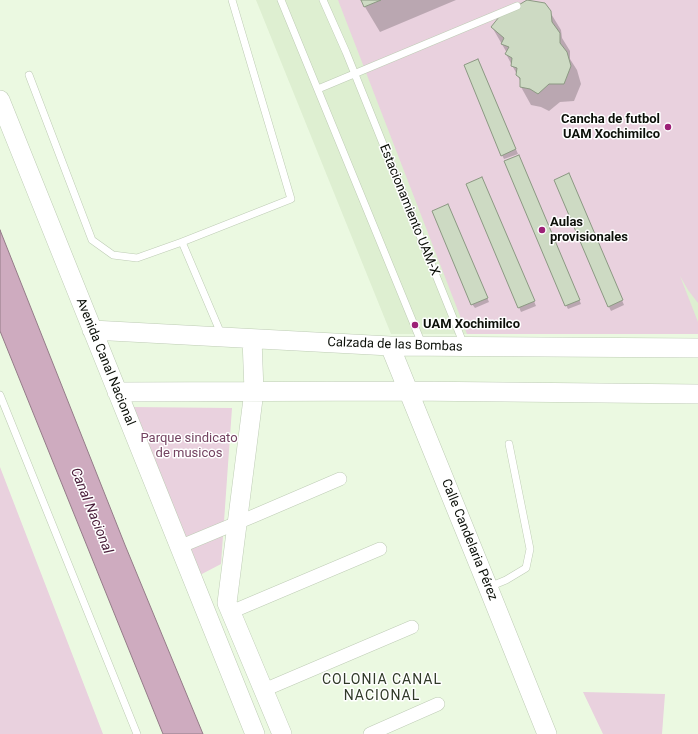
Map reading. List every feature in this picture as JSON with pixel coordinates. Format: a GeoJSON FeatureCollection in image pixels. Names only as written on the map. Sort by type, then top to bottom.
{"type":"FeatureCollection","features":[{"type":"Feature","properties":{"kind":"main road","name":"Avenida Canal Nacional"},"geometry":{"type":"LineString","coordinates":[[0,100],[255,734]]}},
{"type":"Feature","properties":{"kind":"main road","name":"Calzada de las Bombas"},"geometry":{"type":"LineString","coordinates":[[92,330],[223,338],[423,347],[698,348]]}},
{"type":"Feature","properties":{"kind":"main road"},"geometry":{"type":"LineString","coordinates":[[252,339],[254,391],[227,603],[282,734]]}},
{"type":"Feature","properties":{"kind":"main road","name":"Calle Candelaria Pérez"},"geometry":{"type":"LineString","coordinates":[[390,346],[547,734]]}},
{"type":"Feature","properties":{"kind":"main road"},"geometry":{"type":"LineString","coordinates":[[117,392],[408,390],[698,394]]}},
{"type":"Feature","properties":{"kind":"street"},"geometry":{"type":"LineString","coordinates":[[179,547],[340,479]]}},
{"type":"Feature","properties":{"kind":"street"},"geometry":{"type":"LineString","coordinates":[[231,612],[380,549]]}},
{"type":"Feature","properties":{"kind":"street"},"geometry":{"type":"LineString","coordinates":[[264,690],[412,627]]}},
{"type":"Feature","properties":{"kind":"street"},"geometry":{"type":"LineString","coordinates":[[370,734],[438,704]]}},
{"type":"Feature","properties":{"kind":"lane"},"geometry":{"type":"LineString","coordinates":[[29,75],[92,240],[112,254],[137,258],[182,242],[291,199],[232,0]]}},
{"type":"Feature","properties":{"kind":"lane"},"geometry":{"type":"LineString","coordinates":[[281,0],[423,347]]}},
{"type":"Feature","properties":{"kind":"lane","name":"Estacionamiento UAM-X"},"geometry":{"type":"LineString","coordinates":[[323,0],[354,73],[464,347]]}},
{"type":"Feature","properties":{"kind":"lane"},"geometry":{"type":"LineString","coordinates":[[318,89],[517,6]]}},
{"type":"Feature","properties":{"kind":"lane"},"geometry":{"type":"LineString","coordinates":[[182,242],[223,338]]}},
{"type":"Feature","properties":{"kind":"lane"},"geometry":{"type":"LineString","coordinates":[[0,395],[137,734]]}},
{"type":"Feature","properties":{"kind":"lane"},"geometry":{"type":"LineString","coordinates":[[488,587],[506,580],[526,568],[530,549],[509,444]]}},
{"type":"Feature","properties":{"kind":"shaded area"},"geometry":{"type":"Polygon","coordinates":[[[256,0],[698,0],[698,334],[391,334],[256,0]]]}},
{"type":"Feature","properties":{"kind":"green space"},"geometry":{"type":"Polygon","coordinates":[[[338,0],[698,0],[698,303],[680,276],[698,322],[698,334],[467,334],[338,0]]]}},
{"type":"Feature","properties":{"kind":"green space","name":"Parque sindicato de musicos"},"geometry":{"type":"Polygon","coordinates":[[[131,407],[232,408],[221,564],[200,575],[131,407]]]}},
{"type":"Feature","properties":{"kind":"green space"},"geometry":{"type":"Polygon","coordinates":[[[0,467],[103,734],[0,734],[0,467]]]}},
{"type":"Feature","properties":{"kind":"green space"},"geometry":{"type":"Polygon","coordinates":[[[583,692],[665,694],[662,734],[603,734],[583,692]]]}},
{"type":"Feature","properties":{"kind":"water","name":"Canal Nacional"},"geometry":{"type":"Polygon","coordinates":[[[0,230],[125,545],[203,734],[163,734],[0,331],[0,230]]]}},
{"type":"Feature","properties":{"kind":"building"},"geometry":{"type":"Polygon","coordinates":[[[361,0],[381,0],[364,7],[361,0]]]}},
{"type":"Feature","properties":{"kind":"building"},"geometry":{"type":"Polygon","coordinates":[[[527,0],[545,3],[551,11],[552,22],[560,33],[560,43],[567,52],[571,66],[564,84],[549,84],[538,94],[530,89],[520,87],[520,78],[516,75],[517,68],[511,66],[512,58],[505,54],[509,47],[501,44],[504,38],[491,27],[503,12],[527,0]]]}},
{"type":"Feature","properties":{"kind":"building"},"geometry":{"type":"Polygon","coordinates":[[[478,59],[516,149],[501,156],[464,65],[478,59]]]}},
{"type":"Feature","properties":{"kind":"building","name":"Aulas provisionales"},"geometry":{"type":"Polygon","coordinates":[[[519,155],[580,300],[565,306],[504,161],[519,155]]]}},
{"type":"Feature","properties":{"kind":"building","name":"Aulas provisionales"},"geometry":{"type":"Polygon","coordinates":[[[569,173],[623,300],[608,307],[554,180],[569,173]]]}},
{"type":"Feature","properties":{"kind":"building","name":"Aulas provisionales"},"geometry":{"type":"Polygon","coordinates":[[[482,177],[535,301],[518,308],[466,184],[482,177]]]}},
{"type":"Feature","properties":{"kind":"building"},"geometry":{"type":"Polygon","coordinates":[[[448,204],[488,298],[471,305],[432,211],[448,204]]]}},
{"type":"Feature","properties":{"kind":"place","name":"Cancha de futbol UAM Xochimilco"},"geometry":{"type":"Point","coordinates":[668,127]}},
{"type":"Feature","properties":{"kind":"place","name":"Aulas provisionales"},"geometry":{"type":"Point","coordinates":[542,230]}},
{"type":"Feature","properties":{"kind":"place","name":"UAM Xochimilco"},"geometry":{"type":"Point","coordinates":[415,325]}},
{"type":"Feature","properties":{"kind":"district","name":"COLONIA CANAL NACIONAL"},"geometry":{"type":"Point","coordinates":[382,688]}}]}
